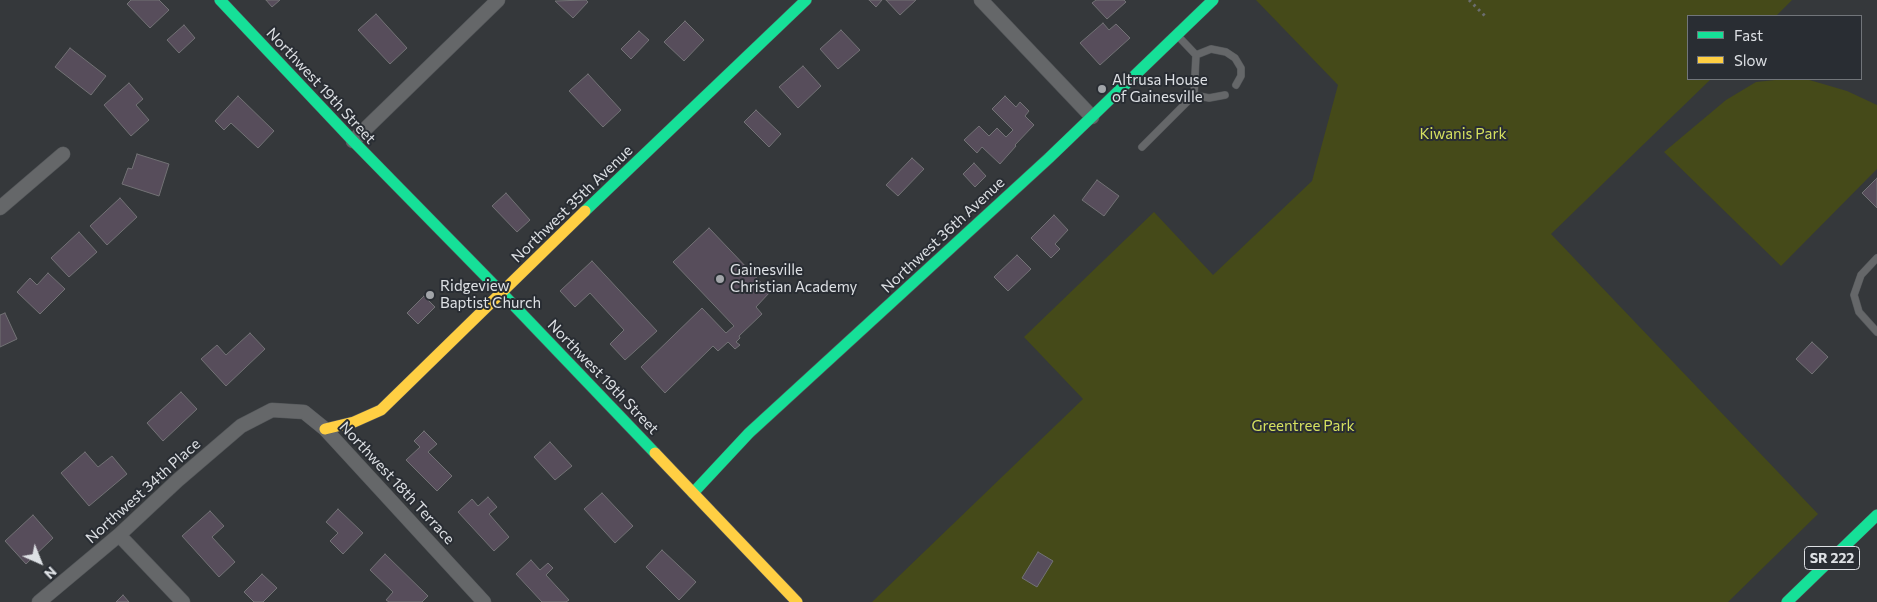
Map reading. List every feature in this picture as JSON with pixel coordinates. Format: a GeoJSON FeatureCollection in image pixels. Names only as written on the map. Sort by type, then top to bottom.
{"type":"FeatureCollection","features":[{"type":"Feature","properties":{"kind":"street","name":"Northwest 19th Street"},"geometry":{"type":"LineString","coordinates":[[220,0],[353,141],[501,292],[797,602]]}},
{"type":"Feature","properties":{"kind":"street"},"geometry":{"type":"LineString","coordinates":[[353,141],[498,0]]}},
{"type":"Feature","properties":{"kind":"street","name":"Northwest 35th Avenue"},"geometry":{"type":"LineString","coordinates":[[325,430],[354,422],[381,410],[501,292],[806,0]]}},
{"type":"Feature","properties":{"kind":"street"},"geometry":{"type":"LineString","coordinates":[[981,0],[1092,117]]}},
{"type":"Feature","properties":{"kind":"street","name":"Northwest 36th Avenue"},"geometry":{"type":"LineString","coordinates":[[693,493],[749,433],[1092,117],[1213,0]]}},
{"type":"Feature","properties":{"kind":"street"},"geometry":{"type":"LineString","coordinates":[[0,208],[63,154]]}},
{"type":"Feature","properties":{"kind":"street","name":"Northwest 18th Terrace"},"geometry":{"type":"LineString","coordinates":[[272,410],[304,412],[325,430],[484,602]]}},
{"type":"Feature","properties":{"kind":"street","name":"Northwest 34th Place"},"geometry":{"type":"LineString","coordinates":[[39,602],[119,536],[178,480],[240,426],[272,410]]}},
{"type":"Feature","properties":{"kind":"street","name":"SR 222"},"geometry":{"type":"LineString","coordinates":[[1788,602],[1877,515]]}},
{"type":"Feature","properties":{"kind":"street"},"geometry":{"type":"LineString","coordinates":[[119,536],[183,602]]}},
{"type":"Feature","properties":{"kind":"lane"},"geometry":{"type":"LineString","coordinates":[[1142,147],[1194,95],[1196,55],[1177,35]]}},
{"type":"Feature","properties":{"kind":"lane"},"geometry":{"type":"LineString","coordinates":[[1196,55],[1211,49],[1226,52],[1235,58],[1242,68],[1241,76],[1236,85]]}},
{"type":"Feature","properties":{"kind":"lane"},"geometry":{"type":"LineString","coordinates":[[1194,95],[1208,98],[1225,96]]}},
{"type":"Feature","properties":{"kind":"lane"},"geometry":{"type":"LineString","coordinates":[[1877,258],[1860,275],[1854,295],[1859,312],[1877,332]]}},
{"type":"Feature","properties":{"kind":"path"},"geometry":{"type":"LineString","coordinates":[[1469,0],[1487,18]]}},
{"type":"Feature","properties":{"kind":"green space","name":"Greentree Park"},"geometry":{"type":"Polygon","coordinates":[[[1256,0],[1792,0],[1777,15],[1687,15],[1687,80],[1710,80],[1551,234],[1818,514],[1728,602],[872,602],[1083,399],[1024,337],[1154,212],[1213,275],[1312,181],[1338,85],[1256,0]]]}},
{"type":"Feature","properties":{"kind":"green space"},"geometry":{"type":"Polygon","coordinates":[[[1809,80],[1847,91],[1877,105],[1877,169],[1781,266],[1664,152],[1726,100],[1756,82],[1809,80]]]}},
{"type":"Feature","properties":{"kind":"building"},"geometry":{"type":"Polygon","coordinates":[[[131,0],[159,0],[169,10],[150,28],[127,4],[131,0]]]}},
{"type":"Feature","properties":{"kind":"building"},"geometry":{"type":"Polygon","coordinates":[[[266,0],[280,0],[272,7],[266,0]]]}},
{"type":"Feature","properties":{"kind":"building"},"geometry":{"type":"Polygon","coordinates":[[[586,0],[588,2],[573,18],[555,1],[586,0]]]}},
{"type":"Feature","properties":{"kind":"building"},"geometry":{"type":"Polygon","coordinates":[[[869,0],[882,0],[876,7],[869,0]]]}},
{"type":"Feature","properties":{"kind":"building"},"geometry":{"type":"Polygon","coordinates":[[[886,0],[916,0],[900,15],[886,0]]]}},
{"type":"Feature","properties":{"kind":"building"},"geometry":{"type":"Polygon","coordinates":[[[1096,0],[1124,0],[1126,2],[1107,19],[1092,3],[1096,0]]]}},
{"type":"Feature","properties":{"kind":"building"},"geometry":{"type":"Polygon","coordinates":[[[376,14],[407,48],[390,64],[358,30],[376,14]]]}},
{"type":"Feature","properties":{"kind":"building"},"geometry":{"type":"Polygon","coordinates":[[[685,21],[704,40],[684,61],[664,42],[685,21]]]}},
{"type":"Feature","properties":{"kind":"building"},"geometry":{"type":"Polygon","coordinates":[[[1103,23],[1109,30],[1116,24],[1130,38],[1100,65],[1080,43],[1103,23]]]}},
{"type":"Feature","properties":{"kind":"building"},"geometry":{"type":"Polygon","coordinates":[[[184,25],[195,38],[179,53],[167,40],[184,25]]]}},
{"type":"Feature","properties":{"kind":"building"},"geometry":{"type":"Polygon","coordinates":[[[841,30],[860,50],[838,69],[820,49],[841,30]]]}},
{"type":"Feature","properties":{"kind":"building"},"geometry":{"type":"Polygon","coordinates":[[[639,31],[649,40],[631,59],[621,49],[639,31]]]}},
{"type":"Feature","properties":{"kind":"building"},"geometry":{"type":"Polygon","coordinates":[[[70,48],[106,76],[91,95],[55,67],[70,48]]]}},
{"type":"Feature","properties":{"kind":"building"},"geometry":{"type":"Polygon","coordinates":[[[803,66],[821,86],[798,108],[779,87],[803,66]]]}},
{"type":"Feature","properties":{"kind":"building"},"geometry":{"type":"Polygon","coordinates":[[[588,74],[621,110],[603,127],[569,91],[588,74]]]}},
{"type":"Feature","properties":{"kind":"building"},"geometry":{"type":"Polygon","coordinates":[[[129,83],[143,99],[136,105],[149,120],[131,136],[104,105],[129,83]]]}},
{"type":"Feature","properties":{"kind":"building"},"geometry":{"type":"Polygon","coordinates":[[[238,96],[274,131],[258,148],[231,123],[224,130],[215,121],[238,96]]]}},
{"type":"Feature","properties":{"kind":"building"},"geometry":{"type":"Polygon","coordinates":[[[1005,96],[1016,107],[1020,102],[1029,111],[1025,116],[1034,125],[1000,164],[982,147],[977,153],[964,140],[979,126],[989,136],[997,128],[1006,137],[1013,130],[992,109],[1005,96]]]}},
{"type":"Feature","properties":{"kind":"building"},"geometry":{"type":"Polygon","coordinates":[[[756,110],[781,134],[769,147],[744,122],[756,110]]]}},
{"type":"Feature","properties":{"kind":"building"},"geometry":{"type":"Polygon","coordinates":[[[137,154],[169,164],[159,196],[122,184],[128,168],[132,169],[137,154]]]}},
{"type":"Feature","properties":{"kind":"building"},"geometry":{"type":"Polygon","coordinates":[[[912,158],[924,169],[898,196],[886,185],[912,158]]]}},
{"type":"Feature","properties":{"kind":"building"},"geometry":{"type":"Polygon","coordinates":[[[974,163],[986,176],[975,187],[963,174],[974,163]]]}},
{"type":"Feature","properties":{"kind":"building"},"geometry":{"type":"Polygon","coordinates":[[[1877,178],[1877,208],[1862,193],[1877,178]]]}},
{"type":"Feature","properties":{"kind":"building"},"geometry":{"type":"Polygon","coordinates":[[[1097,180],[1119,196],[1104,216],[1082,200],[1097,180]]]}},
{"type":"Feature","properties":{"kind":"building"},"geometry":{"type":"Polygon","coordinates":[[[506,193],[530,220],[517,232],[492,206],[506,193]]]}},
{"type":"Feature","properties":{"kind":"building"},"geometry":{"type":"Polygon","coordinates":[[[120,198],[137,217],[107,245],[90,226],[120,198]]]}},
{"type":"Feature","properties":{"kind":"building"},"geometry":{"type":"Polygon","coordinates":[[[1054,215],[1068,230],[1055,244],[1060,249],[1051,258],[1031,238],[1054,215]]]}},
{"type":"Feature","properties":{"kind":"building"},"geometry":{"type":"Polygon","coordinates":[[[709,228],[770,292],[756,307],[762,314],[739,336],[740,338],[736,342],[740,345],[735,349],[728,342],[718,351],[713,346],[665,393],[641,367],[702,308],[726,333],[734,326],[673,262],[709,228]]]}},
{"type":"Feature","properties":{"kind":"building"},"geometry":{"type":"Polygon","coordinates":[[[79,232],[97,252],[69,277],[51,258],[79,232]]]}},
{"type":"Feature","properties":{"kind":"building"},"geometry":{"type":"Polygon","coordinates":[[[1017,255],[1031,269],[1008,291],[994,277],[1017,255]]]}},
{"type":"Feature","properties":{"kind":"building"},"geometry":{"type":"Polygon","coordinates":[[[592,261],[657,331],[625,360],[610,344],[624,330],[590,293],[575,307],[560,291],[592,261]]]}},
{"type":"Feature","properties":{"kind":"building"},"geometry":{"type":"Polygon","coordinates":[[[48,273],[65,289],[40,314],[17,292],[30,278],[37,285],[48,273]]]}},
{"type":"Feature","properties":{"kind":"building"},"geometry":{"type":"Polygon","coordinates":[[[424,296],[435,307],[418,324],[407,313],[424,296]]]}},
{"type":"Feature","properties":{"kind":"building"},"geometry":{"type":"Polygon","coordinates":[[[5,313],[17,339],[0,347],[0,315],[5,313]]]}},
{"type":"Feature","properties":{"kind":"building"},"geometry":{"type":"Polygon","coordinates":[[[250,333],[265,349],[226,386],[201,359],[217,345],[226,355],[250,333]]]}},
{"type":"Feature","properties":{"kind":"building"},"geometry":{"type":"Polygon","coordinates":[[[1812,342],[1828,357],[1812,374],[1796,359],[1812,342]]]}},
{"type":"Feature","properties":{"kind":"building"},"geometry":{"type":"Polygon","coordinates":[[[181,392],[197,409],[163,441],[147,423],[181,392]]]}},
{"type":"Feature","properties":{"kind":"building"},"geometry":{"type":"Polygon","coordinates":[[[424,431],[437,444],[428,452],[452,476],[437,491],[406,460],[420,447],[414,441],[424,431]]]}},
{"type":"Feature","properties":{"kind":"building"},"geometry":{"type":"Polygon","coordinates":[[[550,442],[572,466],[555,480],[534,457],[550,442]]]}},
{"type":"Feature","properties":{"kind":"building"},"geometry":{"type":"Polygon","coordinates":[[[85,452],[98,467],[112,456],[127,474],[89,506],[61,473],[85,452]]]}},
{"type":"Feature","properties":{"kind":"building"},"geometry":{"type":"Polygon","coordinates":[[[602,493],[633,526],[615,543],[584,509],[602,493]]]}},
{"type":"Feature","properties":{"kind":"building"},"geometry":{"type":"Polygon","coordinates":[[[488,497],[497,507],[489,514],[509,537],[494,551],[458,512],[472,499],[478,506],[488,497]]]}},
{"type":"Feature","properties":{"kind":"building"},"geometry":{"type":"Polygon","coordinates":[[[338,509],[363,533],[343,554],[330,541],[338,533],[326,522],[338,509]]]}},
{"type":"Feature","properties":{"kind":"building"},"geometry":{"type":"Polygon","coordinates":[[[210,511],[224,526],[212,537],[235,562],[219,577],[182,536],[210,511]]]}},
{"type":"Feature","properties":{"kind":"building"},"geometry":{"type":"Polygon","coordinates":[[[33,515],[53,538],[26,564],[5,541],[33,515]]]}},
{"type":"Feature","properties":{"kind":"building"},"geometry":{"type":"Polygon","coordinates":[[[662,550],[696,582],[679,600],[646,567],[662,550]]]}},
{"type":"Feature","properties":{"kind":"building"},"geometry":{"type":"Polygon","coordinates":[[[1038,552],[1053,561],[1037,587],[1022,578],[1038,552]]]}},
{"type":"Feature","properties":{"kind":"building"},"geometry":{"type":"Polygon","coordinates":[[[385,554],[428,596],[422,602],[389,602],[386,600],[393,592],[370,570],[385,554]]]}},
{"type":"Feature","properties":{"kind":"building"},"geometry":{"type":"Polygon","coordinates":[[[531,560],[540,570],[548,563],[553,568],[546,575],[569,600],[566,602],[542,602],[516,574],[531,560]]]}},
{"type":"Feature","properties":{"kind":"building"},"geometry":{"type":"Polygon","coordinates":[[[262,574],[277,588],[263,602],[254,602],[244,592],[262,574]]]}},
{"type":"Feature","properties":{"kind":"building"},"geometry":{"type":"Polygon","coordinates":[[[123,595],[129,602],[116,602],[123,595]]]}},
{"type":"Feature","properties":{"kind":"traffic: fast"},"geometry":{"type":"LineString","coordinates":[[220,0],[353,141],[655,453]]}},
{"type":"Feature","properties":{"kind":"traffic: fast"},"geometry":{"type":"LineString","coordinates":[[585,211],[806,0]]}},
{"type":"Feature","properties":{"kind":"traffic: fast"},"geometry":{"type":"LineString","coordinates":[[693,493],[749,433],[1049,158],[1213,0]]}},
{"type":"Feature","properties":{"kind":"traffic: fast"},"geometry":{"type":"LineString","coordinates":[[1787,602],[1877,515]]}},
{"type":"Feature","properties":{"kind":"traffic: slow"},"geometry":{"type":"LineString","coordinates":[[325,429],[354,422],[381,410],[585,211]]}},
{"type":"Feature","properties":{"kind":"traffic: slow"},"geometry":{"type":"LineString","coordinates":[[655,453],[797,602]]}},
{"type":"Feature","properties":{"kind":"place","name":"Altrusa House of Gainesville"},"geometry":{"type":"Point","coordinates":[1102,89]}},
{"type":"Feature","properties":{"kind":"place","name":"Gainesville Christian Academy"},"geometry":{"type":"Point","coordinates":[720,279]}},
{"type":"Feature","properties":{"kind":"place","name":"Ridgeview Baptist Church"},"geometry":{"type":"Point","coordinates":[430,295]}},
{"type":"Feature","properties":{"kind":"park label","name":"Kiwanis Park"},"geometry":{"type":"Point","coordinates":[1463,134]}}]}
